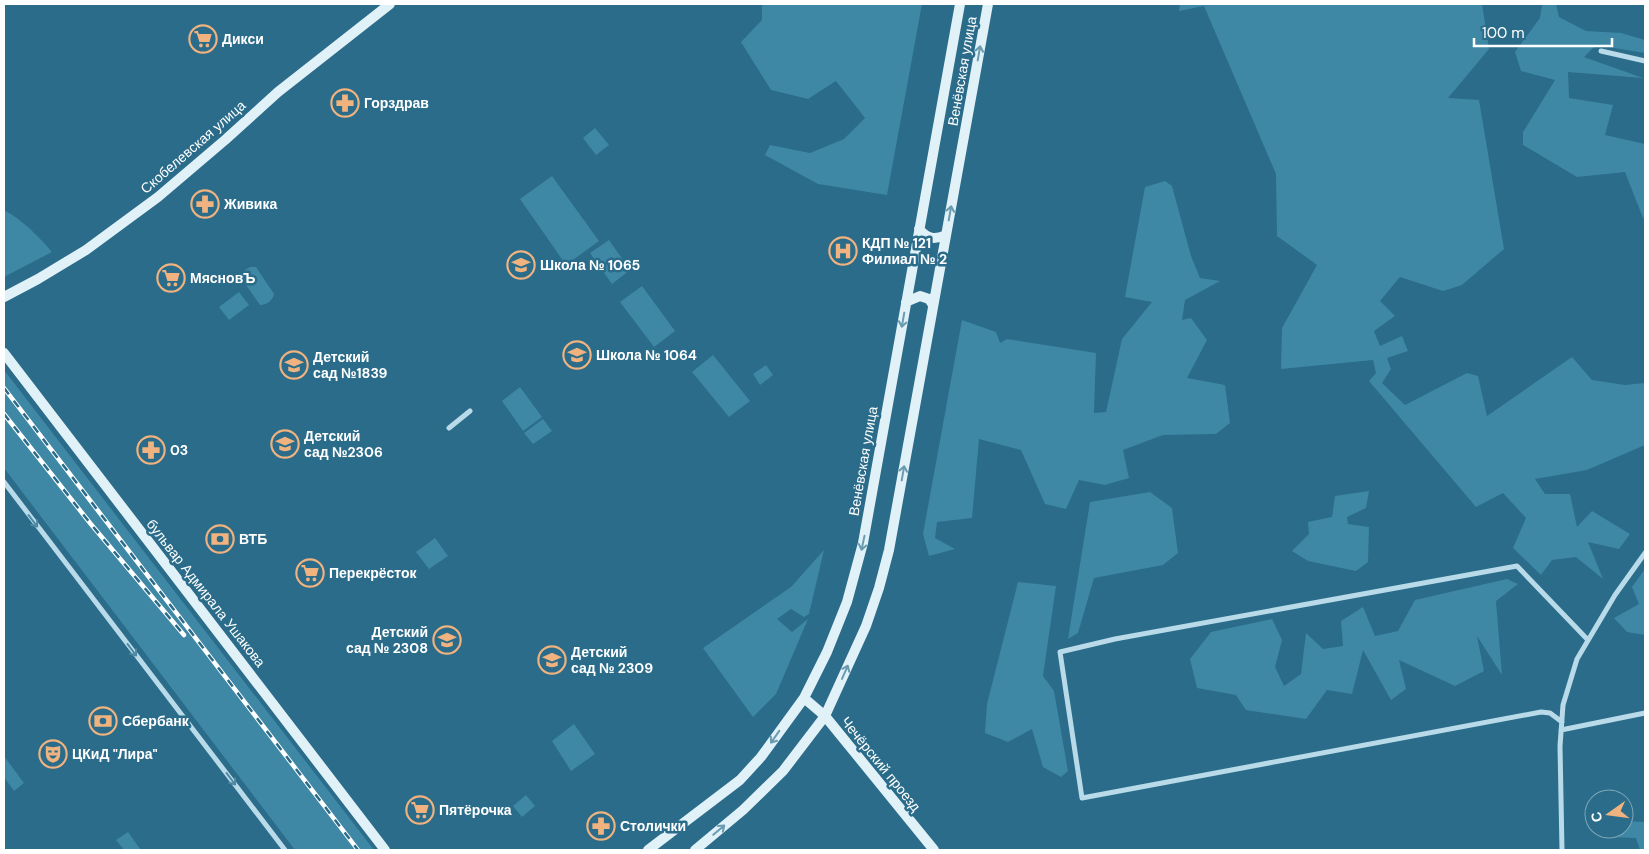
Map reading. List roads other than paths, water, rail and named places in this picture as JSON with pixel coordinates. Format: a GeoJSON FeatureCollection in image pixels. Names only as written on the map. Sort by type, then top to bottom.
{"type":"FeatureCollection","features":[{"type":"Feature","properties":{"kind":"street","name":"Скобелевская улица"},"geometry":{"type":"LineString","coordinates":[[4,297],[74,258],[158,197],[278,92],[390,4]]}},
{"type":"Feature","properties":{"kind":"street","name":"Венёвская улица"},"geometry":{"type":"LineString","coordinates":[[648,850],[740,780],[761,757],[804,698],[827,652],[847,602],[863,543],[960,4]]}},
{"type":"Feature","properties":{"kind":"street","name":"Венёвская улица"},"geometry":{"type":"LineString","coordinates":[[695,850],[743,810],[783,771],[825,716],[866,626],[880,588],[889,550],[988,4]]}},
{"type":"Feature","properties":{"kind":"street"},"geometry":{"type":"LineString","coordinates":[[1601,51],[1645,62]]}},
{"type":"Feature","properties":{"kind":"street"},"geometry":{"type":"LineString","coordinates":[[919,229],[929,238],[934,239],[946,235]]}},
{"type":"Feature","properties":{"kind":"street"},"geometry":{"type":"LineString","coordinates":[[906,302],[920,296],[929,299],[933,305]]}},
{"type":"Feature","properties":{"kind":"street","name":"бульвар Адмирала Ушакова"},"geometry":{"type":"LineString","coordinates":[[4,353],[386,850]]}},
{"type":"Feature","properties":{"kind":"street"},"geometry":{"type":"LineString","coordinates":[[449,428],[470,412]]}},
{"type":"Feature","properties":{"kind":"street"},"geometry":{"type":"LineString","coordinates":[[4,482],[285,850]]}},
{"type":"Feature","properties":{"kind":"street"},"geometry":{"type":"LineString","coordinates":[[1562,850],[1561,730],[1563,705],[1577,659],[1614,595],[1645,553]]}},
{"type":"Feature","properties":{"kind":"street"},"geometry":{"type":"LineString","coordinates":[[1562,722],[1550,713],[1542,712],[1082,798],[1060,652],[1115,639],[1517,566],[1588,640]]}},
{"type":"Feature","properties":{"kind":"street","name":"Чечёрский проезд"},"geometry":{"type":"LineString","coordinates":[[804,698],[825,716],[934,850]]}},
{"type":"Feature","properties":{"kind":"street"},"geometry":{"type":"LineString","coordinates":[[1561,730],[1645,714]]}},
{"type":"Feature","properties":{"kind":"railway"},"geometry":{"type":"LineString","coordinates":[[4,388],[358,850]]}},
{"type":"Feature","properties":{"kind":"railway"},"geometry":{"type":"LineString","coordinates":[[4,414],[90,523],[184,635]]}},
{"type":"Feature","properties":{"kind":"place","name":"Дикси"},"geometry":{"type":"Point","coordinates":[203,39]}},
{"type":"Feature","properties":{"kind":"place","name":"Горздрав"},"geometry":{"type":"Point","coordinates":[345,103]}},
{"type":"Feature","properties":{"kind":"place","name":"Живика"},"geometry":{"type":"Point","coordinates":[205,204]}},
{"type":"Feature","properties":{"kind":"place","name":"КДП № 121 Филиал № 2"},"geometry":{"type":"Point","coordinates":[843,251]}},
{"type":"Feature","properties":{"kind":"place","name":"Школа № 1065"},"geometry":{"type":"Point","coordinates":[521,265]}},
{"type":"Feature","properties":{"kind":"place","name":"МясновЪ"},"geometry":{"type":"Point","coordinates":[171,278]}},
{"type":"Feature","properties":{"kind":"place","name":"Школа № 1064"},"geometry":{"type":"Point","coordinates":[577,355]}},
{"type":"Feature","properties":{"kind":"place","name":"Детский сад №1839"},"geometry":{"type":"Point","coordinates":[294,365]}},
{"type":"Feature","properties":{"kind":"place","name":"Детский сад №2306"},"geometry":{"type":"Point","coordinates":[285,444]}},
{"type":"Feature","properties":{"kind":"place","name":"03"},"geometry":{"type":"Point","coordinates":[151,450]}},
{"type":"Feature","properties":{"kind":"place","name":"ВТБ"},"geometry":{"type":"Point","coordinates":[220,539]}},
{"type":"Feature","properties":{"kind":"place","name":"Перекрёсток"},"geometry":{"type":"Point","coordinates":[310,573]}},
{"type":"Feature","properties":{"kind":"place","name":"Детский сад № 2308"},"geometry":{"type":"Point","coordinates":[447,640]}},
{"type":"Feature","properties":{"kind":"place","name":"Детский сад № 2309"},"geometry":{"type":"Point","coordinates":[552,660]}},
{"type":"Feature","properties":{"kind":"place","name":"Сбербанк"},"geometry":{"type":"Point","coordinates":[103,721]}},
{"type":"Feature","properties":{"kind":"place","name":"ЦКиД \"Лира\""},"geometry":{"type":"Point","coordinates":[53,754]}},
{"type":"Feature","properties":{"kind":"place","name":"Пятёрочка"},"geometry":{"type":"Point","coordinates":[420,810]}},
{"type":"Feature","properties":{"kind":"place","name":"Столички"},"geometry":{"type":"Point","coordinates":[601,826]}}]}
